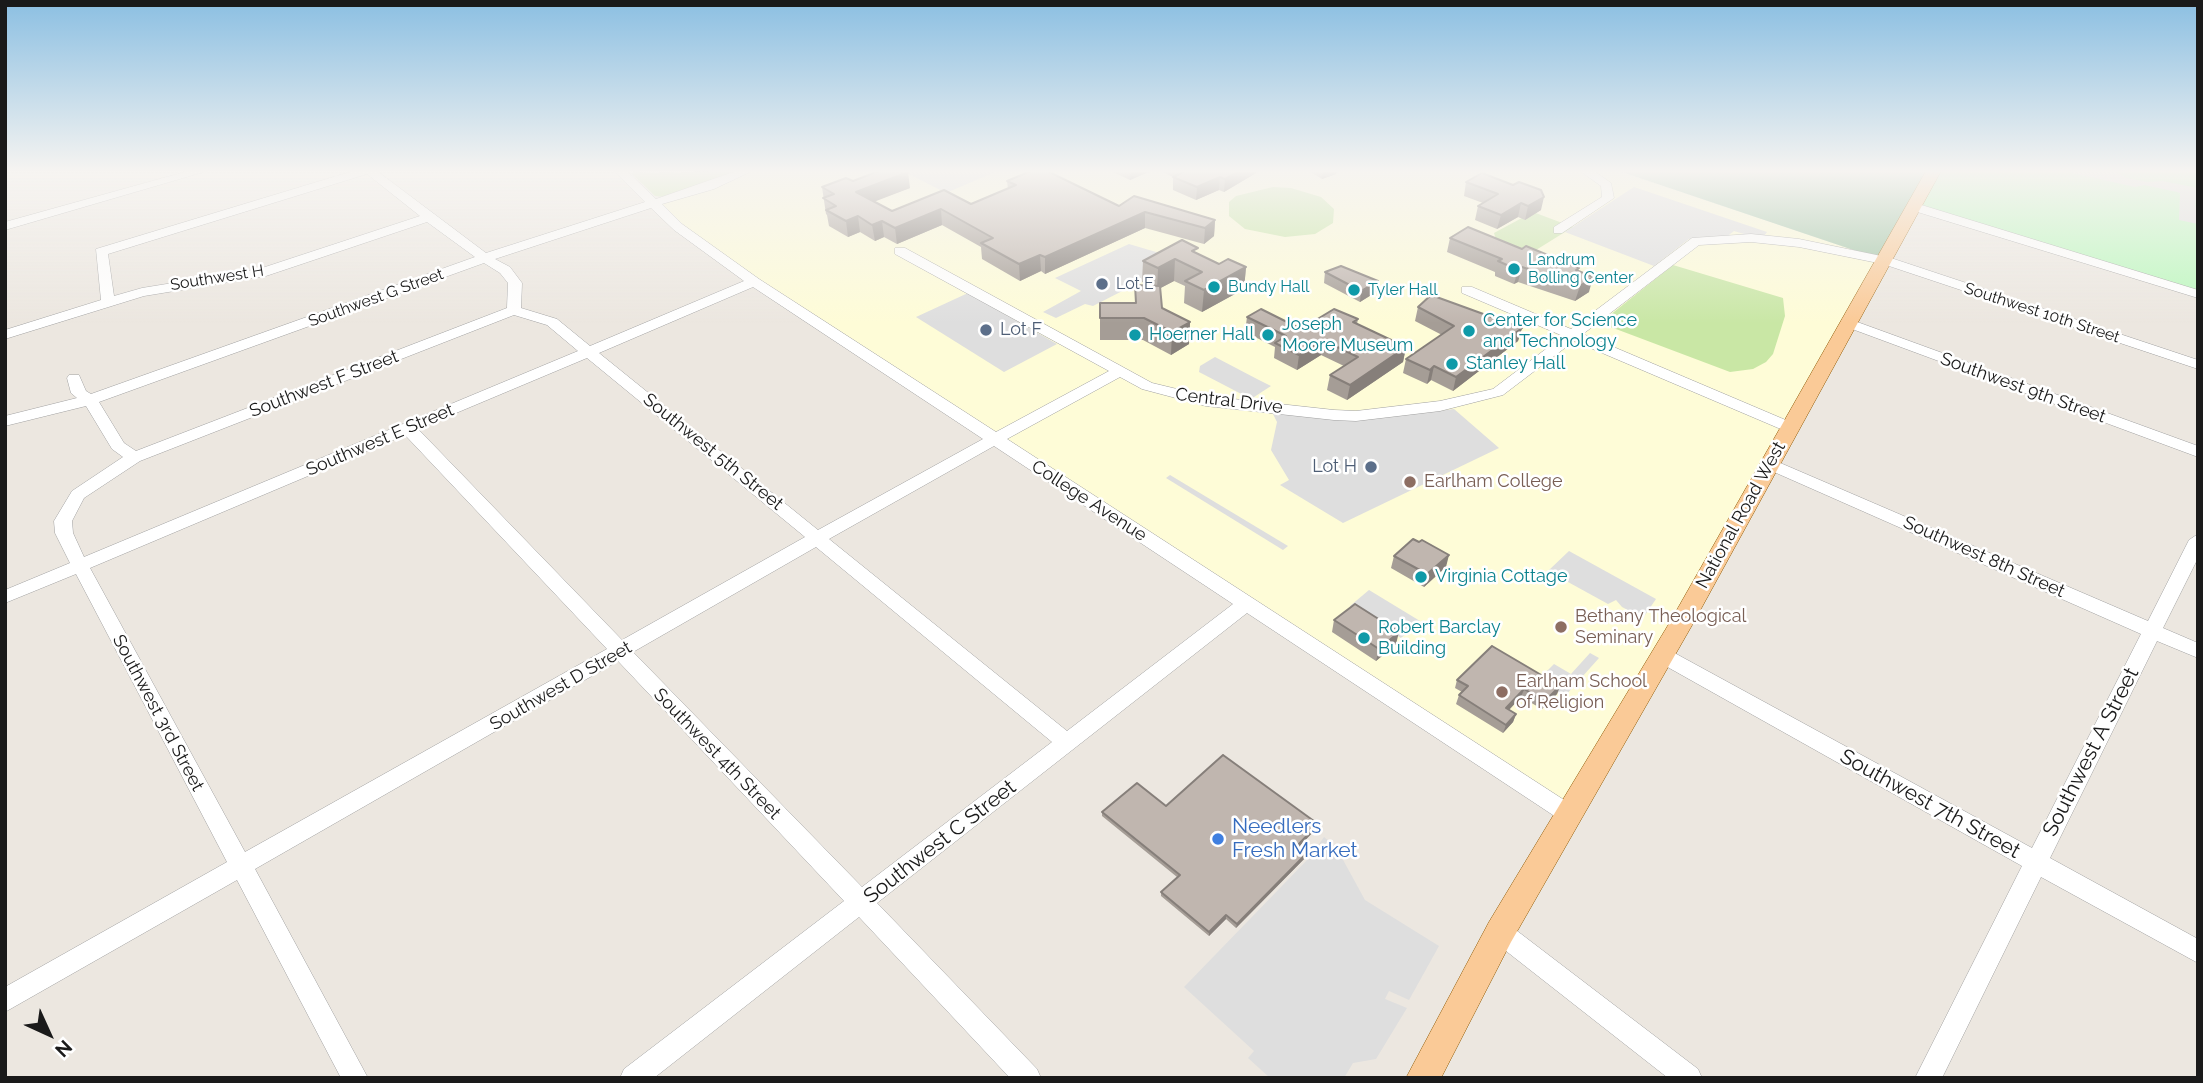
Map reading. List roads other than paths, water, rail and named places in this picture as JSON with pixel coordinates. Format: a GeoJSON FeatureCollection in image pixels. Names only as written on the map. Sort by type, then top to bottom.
{"type":"FeatureCollection","features":[{"type":"Feature","properties":{"kind":"main road","name":"National Road West"},"geometry":{"type":"LineString","coordinates":[[1423,1078],[1500,932],[1662,655],[1907,222]]}},
{"type":"Feature","properties":{"kind":"street"},"geometry":{"type":"LineString","coordinates":[[108,302],[101,252],[201,222]]}},
{"type":"Feature","properties":{"kind":"street","name":"Southwest H"},"geometry":{"type":"LineString","coordinates":[[5,335],[108,302],[171,286],[261,273],[416,222]]}},
{"type":"Feature","properties":{"kind":"street"},"geometry":{"type":"LineString","coordinates":[[432,222],[514,279],[514,310]]}},
{"type":"Feature","properties":{"kind":"street","name":"Southwest G Street"},"geometry":{"type":"LineString","coordinates":[[5,421],[90,400],[591,222]]}},
{"type":"Feature","properties":{"kind":"street","name":"College Avenue"},"geometry":{"type":"LineString","coordinates":[[673,222],[754,282],[1570,815]]}},
{"type":"Feature","properties":{"kind":"street"},"geometry":{"type":"LineString","coordinates":[[1558,230],[1571,222]]}},
{"type":"Feature","properties":{"kind":"street"},"geometry":{"type":"LineString","coordinates":[[1962,222],[2198,294]]}},
{"type":"Feature","properties":{"kind":"street","name":"Southwest 10th Street"},"geometry":{"type":"LineString","coordinates":[[1572,334],[1696,241],[1751,238],[1799,243],[1886,261],[2198,365]]}},
{"type":"Feature","properties":{"kind":"street","name":"Central Drive"},"geometry":{"type":"LineString","coordinates":[[900,251],[1118,372],[1170,394],[1206,401],[1356,416],[1440,406],[1491,394],[1572,334]]}},
{"type":"Feature","properties":{"kind":"street","name":"Southwest E Street"},"geometry":{"type":"LineString","coordinates":[[5,597],[754,282]]}},
{"type":"Feature","properties":{"kind":"street"},"geometry":{"type":"LineString","coordinates":[[1467,290],[1789,427]]}},
{"type":"Feature","properties":{"kind":"street","name":"Southwest 5th Street"},"geometry":{"type":"LineString","coordinates":[[514,310],[552,322],[1068,743]]}},
{"type":"Feature","properties":{"kind":"street","name":"Southwest F Street"},"geometry":{"type":"LineString","coordinates":[[134,457],[514,310]]}},
{"type":"Feature","properties":{"kind":"street","name":"Southwest 9th Street"},"geometry":{"type":"LineString","coordinates":[[1849,323],[2198,452]]}},
{"type":"Feature","properties":{"kind":"street","name":"Southwest D Street"},"geometry":{"type":"LineString","coordinates":[[5,1000],[818,538],[1118,372]]}},
{"type":"Feature","properties":{"kind":"street"},"geometry":{"type":"LineString","coordinates":[[74,378],[79,393],[90,400],[118,446],[134,457]]}},
{"type":"Feature","properties":{"kind":"street","name":"Southwest 4th Street"},"geometry":{"type":"LineString","coordinates":[[408,428],[1028,1078]]}},
{"type":"Feature","properties":{"kind":"street","name":"Southwest 3rd Street"},"geometry":{"type":"LineString","coordinates":[[134,457],[85,489],[68,510],[62,526],[80,566],[355,1078]]}},
{"type":"Feature","properties":{"kind":"street","name":"Southwest 8th Street"},"geometry":{"type":"LineString","coordinates":[[1771,464],[2198,651]]}},
{"type":"Feature","properties":{"kind":"street","name":"Southwest A Street"},"geometry":{"type":"LineString","coordinates":[[1928,1078],[2198,540]]}},
{"type":"Feature","properties":{"kind":"street","name":"Southwest C Street"},"geometry":{"type":"LineString","coordinates":[[633,1078],[1246,604]]}},
{"type":"Feature","properties":{"kind":"street","name":"Southwest 7th Street"},"geometry":{"type":"LineString","coordinates":[[1662,655],[2198,952]]}},
{"type":"Feature","properties":{"kind":"street"},"geometry":{"type":"LineString","coordinates":[[1500,932],[1689,1078]]}},
{"type":"Feature","properties":{"kind":"place","name":"Landrum Bolling Center"},"geometry":{"type":"Point","coordinates":[1514,269]}},
{"type":"Feature","properties":{"kind":"place","name":"Lot E"},"geometry":{"type":"Point","coordinates":[1102,284]}},
{"type":"Feature","properties":{"kind":"place","name":"Bundy Hall"},"geometry":{"type":"Point","coordinates":[1214,287]}},
{"type":"Feature","properties":{"kind":"place","name":"Tyler Hall"},"geometry":{"type":"Point","coordinates":[1354,290]}},
{"type":"Feature","properties":{"kind":"place","name":"Lot F"},"geometry":{"type":"Point","coordinates":[986,330]}},
{"type":"Feature","properties":{"kind":"place","name":"Center for Science and Technology"},"geometry":{"type":"Point","coordinates":[1469,331]}},
{"type":"Feature","properties":{"kind":"place","name":"Hoerner Hall"},"geometry":{"type":"Point","coordinates":[1135,335]}},
{"type":"Feature","properties":{"kind":"place","name":"Joseph Moore Museum"},"geometry":{"type":"Point","coordinates":[1268,335]}},
{"type":"Feature","properties":{"kind":"place","name":"Stanley Hall"},"geometry":{"type":"Point","coordinates":[1452,364]}},
{"type":"Feature","properties":{"kind":"place","name":"Lot H"},"geometry":{"type":"Point","coordinates":[1371,467]}},
{"type":"Feature","properties":{"kind":"place","name":"Earlham College"},"geometry":{"type":"Point","coordinates":[1410,482]}},
{"type":"Feature","properties":{"kind":"place","name":"Virginia Cottage"},"geometry":{"type":"Point","coordinates":[1421,577]}},
{"type":"Feature","properties":{"kind":"place","name":"Bethany Theological Seminary"},"geometry":{"type":"Point","coordinates":[1561,627]}},
{"type":"Feature","properties":{"kind":"place","name":"Robert Barclay Building"},"geometry":{"type":"Point","coordinates":[1364,638]}},
{"type":"Feature","properties":{"kind":"place","name":"Earlham School of Religion"},"geometry":{"type":"Point","coordinates":[1502,692]}},
{"type":"Feature","properties":{"kind":"place","name":"Needlers Fresh Market"},"geometry":{"type":"Point","coordinates":[1218,839]}}]}
